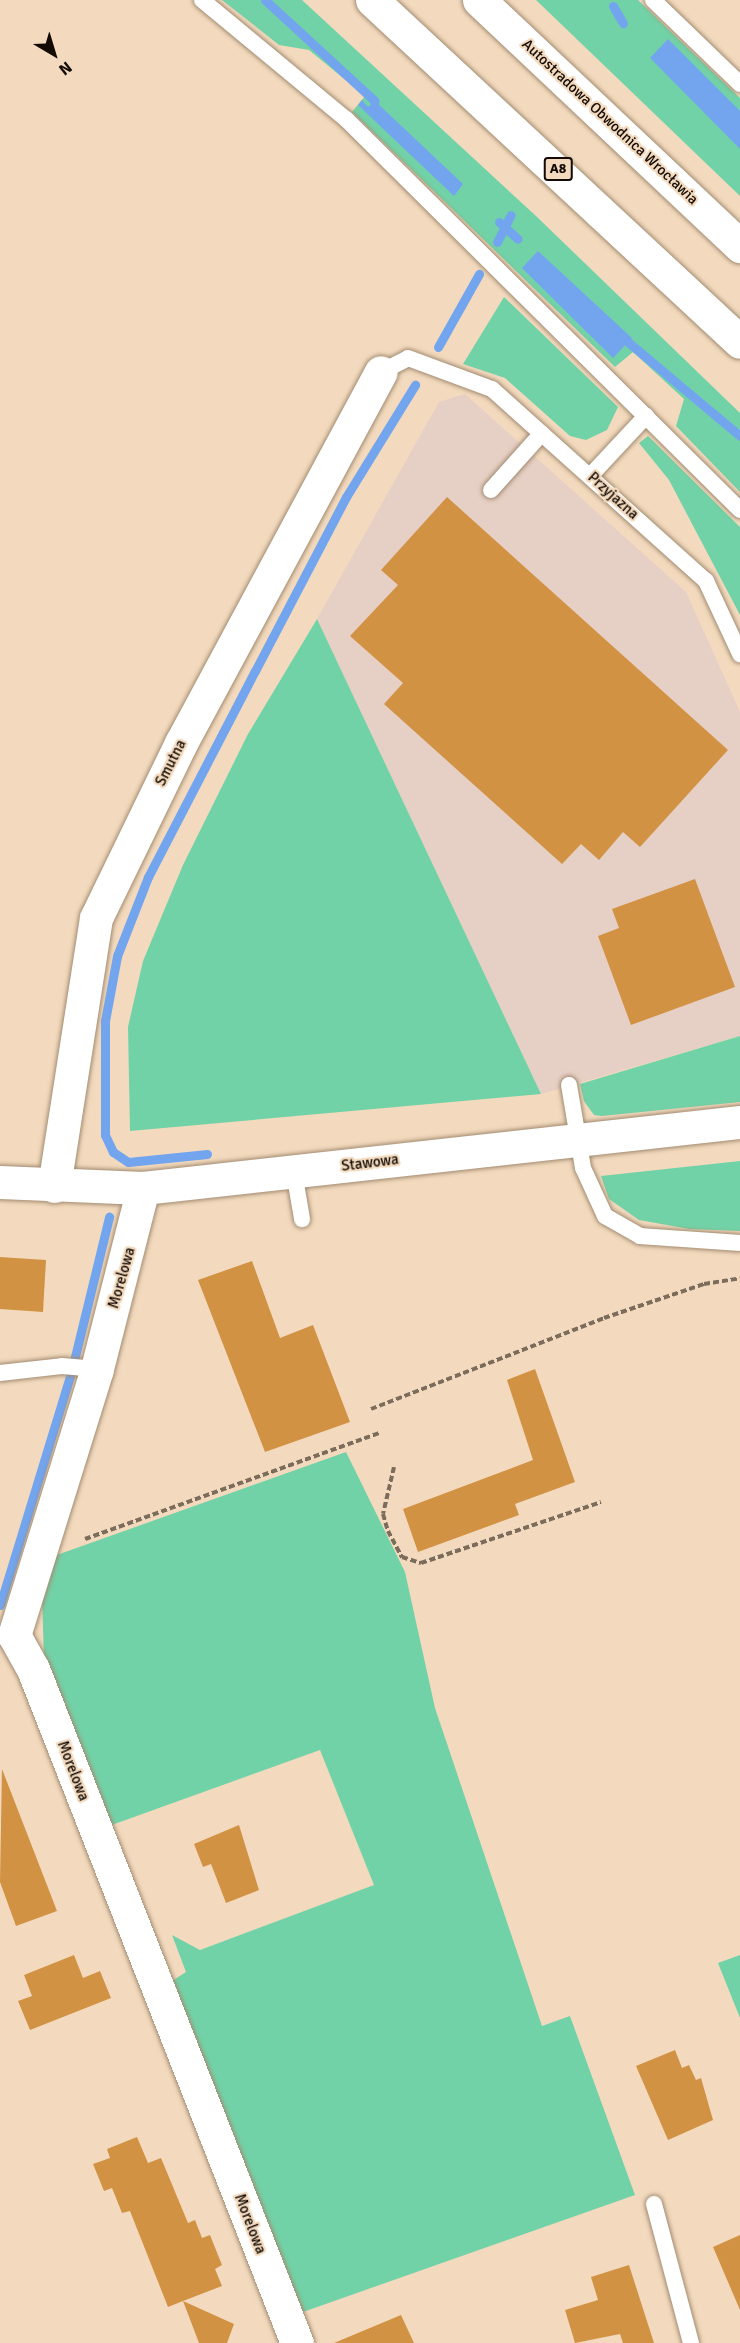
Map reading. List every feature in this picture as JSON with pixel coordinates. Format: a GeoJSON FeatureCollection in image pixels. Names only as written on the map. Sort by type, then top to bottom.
{"type":"FeatureCollection","features":[{"type":"Feature","properties":{"kind":"main road","name":"A8"},"geometry":{"type":"LineString","coordinates":[[372,0],[740,342]]}},
{"type":"Feature","properties":{"kind":"main road","name":"Autostradowa Obwodnica Wrocławia"},"geometry":{"type":"LineString","coordinates":[[479,0],[740,246]]}},
{"type":"Feature","properties":{"kind":"main road","name":"Smutna"},"geometry":{"type":"LineString","coordinates":[[54,1186],[96,918],[181,743],[381,372]]}},
{"type":"Feature","properties":{"kind":"main road","name":"Stawowa"},"geometry":{"type":"LineString","coordinates":[[0,1182],[143,1188],[740,1122]]}},
{"type":"Feature","properties":{"kind":"main road","name":"Morelowa"},"geometry":{"type":"LineString","coordinates":[[143,1188],[7,1642],[33,1669],[297,2343]]}},
{"type":"Feature","properties":{"kind":"lane"},"geometry":{"type":"LineString","coordinates":[[202,0],[346,119],[740,510]]}},
{"type":"Feature","properties":{"kind":"lane"},"geometry":{"type":"LineString","coordinates":[[653,0],[740,84]]}},
{"type":"Feature","properties":{"kind":"lane","name":"Przyjazna"},"geometry":{"type":"LineString","coordinates":[[381,372],[408,358],[492,389],[591,475],[706,581],[740,654]]}},
{"type":"Feature","properties":{"kind":"lane"},"geometry":{"type":"LineString","coordinates":[[591,475],[646,416]]}},
{"type":"Feature","properties":{"kind":"lane"},"geometry":{"type":"LineString","coordinates":[[490,490],[542,433]]}},
{"type":"Feature","properties":{"kind":"lane"},"geometry":{"type":"LineString","coordinates":[[569,1085],[576,1140],[596,1204],[621,1228],[663,1239],[740,1243]]}},
{"type":"Feature","properties":{"kind":"lane"},"geometry":{"type":"LineString","coordinates":[[294,1172],[302,1219]]}},
{"type":"Feature","properties":{"kind":"lane"},"geometry":{"type":"LineString","coordinates":[[0,1373],[62,1366],[91,1367]]}},
{"type":"Feature","properties":{"kind":"lane"},"geometry":{"type":"LineString","coordinates":[[654,2204],[691,2343]]}},
{"type":"Feature","properties":{"kind":"path"},"geometry":{"type":"LineString","coordinates":[[371,1409],[604,1318],[704,1284],[740,1278]]}},
{"type":"Feature","properties":{"kind":"path"},"geometry":{"type":"LineString","coordinates":[[85,1539],[380,1433]]}},
{"type":"Feature","properties":{"kind":"path"},"geometry":{"type":"LineString","coordinates":[[394,1467],[383,1514],[388,1531],[402,1557],[421,1563],[601,1502]]}},
{"type":"Feature","properties":{"kind":"shaded area"},"geometry":{"type":"Polygon","coordinates":[[[465,394],[686,592],[740,712],[740,1036],[541,1094],[317,619],[439,402],[465,394]]]}},
{"type":"Feature","properties":{"kind":"green space"},"geometry":{"type":"Polygon","coordinates":[[[222,0],[302,0],[536,216],[740,413],[740,492],[676,426],[684,399],[633,352],[615,367],[352,112],[365,96],[309,50],[279,45],[222,0]]]}},
{"type":"Feature","properties":{"kind":"green space"},"geometry":{"type":"Polygon","coordinates":[[[536,0],[638,0],[740,98],[740,196],[536,0]]]}},
{"type":"Feature","properties":{"kind":"green space"},"geometry":{"type":"Polygon","coordinates":[[[504,297],[618,407],[607,430],[586,440],[570,436],[505,378],[463,364],[504,297]]]}},
{"type":"Feature","properties":{"kind":"green space"},"geometry":{"type":"Polygon","coordinates":[[[648,436],[740,527],[740,615],[669,480],[639,443],[648,436]]]}},
{"type":"Feature","properties":{"kind":"green space"},"geometry":{"type":"Polygon","coordinates":[[[317,619],[541,1094],[130,1131],[128,1027],[143,961],[183,865],[248,734],[317,619]]]}},
{"type":"Feature","properties":{"kind":"green space"},"geometry":{"type":"Polygon","coordinates":[[[740,1036],[740,1102],[602,1116],[594,1115],[584,1101],[580,1084],[740,1036]]]}},
{"type":"Feature","properties":{"kind":"green space"},"geometry":{"type":"Polygon","coordinates":[[[740,1161],[740,1231],[689,1229],[639,1220],[609,1199],[601,1176],[740,1161]]]}},
{"type":"Feature","properties":{"kind":"green space"},"geometry":{"type":"Polygon","coordinates":[[[346,1452],[405,1572],[435,1708],[542,2026],[570,2016],[635,2195],[303,2312],[172,1981],[186,1972],[172,1935],[200,1950],[374,1885],[320,1750],[109,1826],[44,1660],[42,1596],[54,1556],[346,1452]]]}},
{"type":"Feature","properties":{"kind":"green space"},"geometry":{"type":"Polygon","coordinates":[[[740,1955],[740,2018],[718,1963],[740,1955]]]}},
{"type":"Feature","properties":{"kind":"water"},"geometry":{"type":"Polygon","coordinates":[[[668,39],[740,111],[740,149],[650,58],[668,39]]]}},
{"type":"Feature","properties":{"kind":"water"},"geometry":{"type":"Polygon","coordinates":[[[362,100],[368,107],[375,101],[463,184],[454,196],[358,105],[362,100]]]}},
{"type":"Feature","properties":{"kind":"water"},"geometry":{"type":"Polygon","coordinates":[[[538,251],[632,338],[613,358],[522,268],[538,251]]]}},
{"type":"Feature","properties":{"kind":"building"},"geometry":{"type":"Polygon","coordinates":[[[447,497],[728,750],[640,847],[623,832],[599,860],[581,844],[562,864],[384,704],[403,683],[350,636],[398,585],[381,570],[447,497]]]}},
{"type":"Feature","properties":{"kind":"building"},"geometry":{"type":"Polygon","coordinates":[[[695,879],[735,987],[631,1025],[598,936],[619,928],[612,909],[695,879]]]}},
{"type":"Feature","properties":{"kind":"building"},"geometry":{"type":"Polygon","coordinates":[[[0,1257],[46,1260],[43,1312],[0,1309],[0,1257]]]}},
{"type":"Feature","properties":{"kind":"building"},"geometry":{"type":"Polygon","coordinates":[[[252,1261],[280,1338],[313,1325],[350,1422],[265,1452],[198,1280],[252,1261]]]}},
{"type":"Feature","properties":{"kind":"building"},"geometry":{"type":"Polygon","coordinates":[[[535,1369],[575,1482],[515,1504],[519,1515],[418,1552],[403,1509],[533,1460],[507,1380],[535,1369]]]}},
{"type":"Feature","properties":{"kind":"building"},"geometry":{"type":"Polygon","coordinates":[[[2,1769],[57,1911],[16,1926],[0,1882],[2,1769]]]}},
{"type":"Feature","properties":{"kind":"building"},"geometry":{"type":"Polygon","coordinates":[[[239,1825],[259,1890],[226,1903],[211,1864],[203,1867],[194,1844],[239,1825]]]}},
{"type":"Feature","properties":{"kind":"building"},"geometry":{"type":"Polygon","coordinates":[[[74,1955],[83,1978],[100,1971],[111,1998],[30,2030],[18,2001],[32,1996],[24,1975],[74,1955]]]}},
{"type":"Feature","properties":{"kind":"building"},"geometry":{"type":"Polygon","coordinates":[[[675,2050],[682,2068],[689,2065],[696,2080],[701,2078],[713,2120],[668,2140],[636,2066],[675,2050]]]}},
{"type":"Feature","properties":{"kind":"building"},"geometry":{"type":"Polygon","coordinates":[[[137,2137],[148,2163],[161,2158],[188,2223],[195,2220],[202,2238],[210,2235],[222,2265],[215,2269],[222,2286],[168,2307],[130,2211],[122,2213],[112,2188],[104,2191],[93,2164],[110,2158],[107,2149],[137,2137]]]}},
{"type":"Feature","properties":{"kind":"building"},"geometry":{"type":"Polygon","coordinates":[[[740,2235],[740,2310],[713,2247],[740,2235]]]}},
{"type":"Feature","properties":{"kind":"building"},"geometry":{"type":"Polygon","coordinates":[[[629,2265],[654,2343],[623,2343],[620,2334],[575,2343],[565,2310],[598,2300],[591,2277],[629,2265]]]}},
{"type":"Feature","properties":{"kind":"building"},"geometry":{"type":"Polygon","coordinates":[[[183,2301],[234,2324],[227,2343],[199,2343],[183,2301]]]}},
{"type":"Feature","properties":{"kind":"building"},"geometry":{"type":"Polygon","coordinates":[[[401,2315],[414,2343],[334,2343],[401,2315]]]}},
{"type":"Feature","properties":{"kind":"waterway"},"geometry":{"type":"LineString","coordinates":[[265,0],[375,101]]}},
{"type":"Feature","properties":{"kind":"waterway"},"geometry":{"type":"LineString","coordinates":[[613,6],[623,23]]}},
{"type":"Feature","properties":{"kind":"waterway"},"geometry":{"type":"LineString","coordinates":[[497,242],[511,215]]}},
{"type":"Feature","properties":{"kind":"waterway"},"geometry":{"type":"LineString","coordinates":[[499,222],[518,239]]}},
{"type":"Feature","properties":{"kind":"waterway"},"geometry":{"type":"LineString","coordinates":[[438,347],[479,274]]}},
{"type":"Feature","properties":{"kind":"waterway"},"geometry":{"type":"LineString","coordinates":[[628,342],[740,436]]}},
{"type":"Feature","properties":{"kind":"waterway"},"geometry":{"type":"LineString","coordinates":[[207,1154],[128,1162],[113,1152],[105,1135],[105,1021],[117,956],[148,877],[255,671],[346,497],[415,385]]}},
{"type":"Feature","properties":{"kind":"waterway"},"geometry":{"type":"LineString","coordinates":[[0,1605],[71,1373],[109,1217]]}}]}
